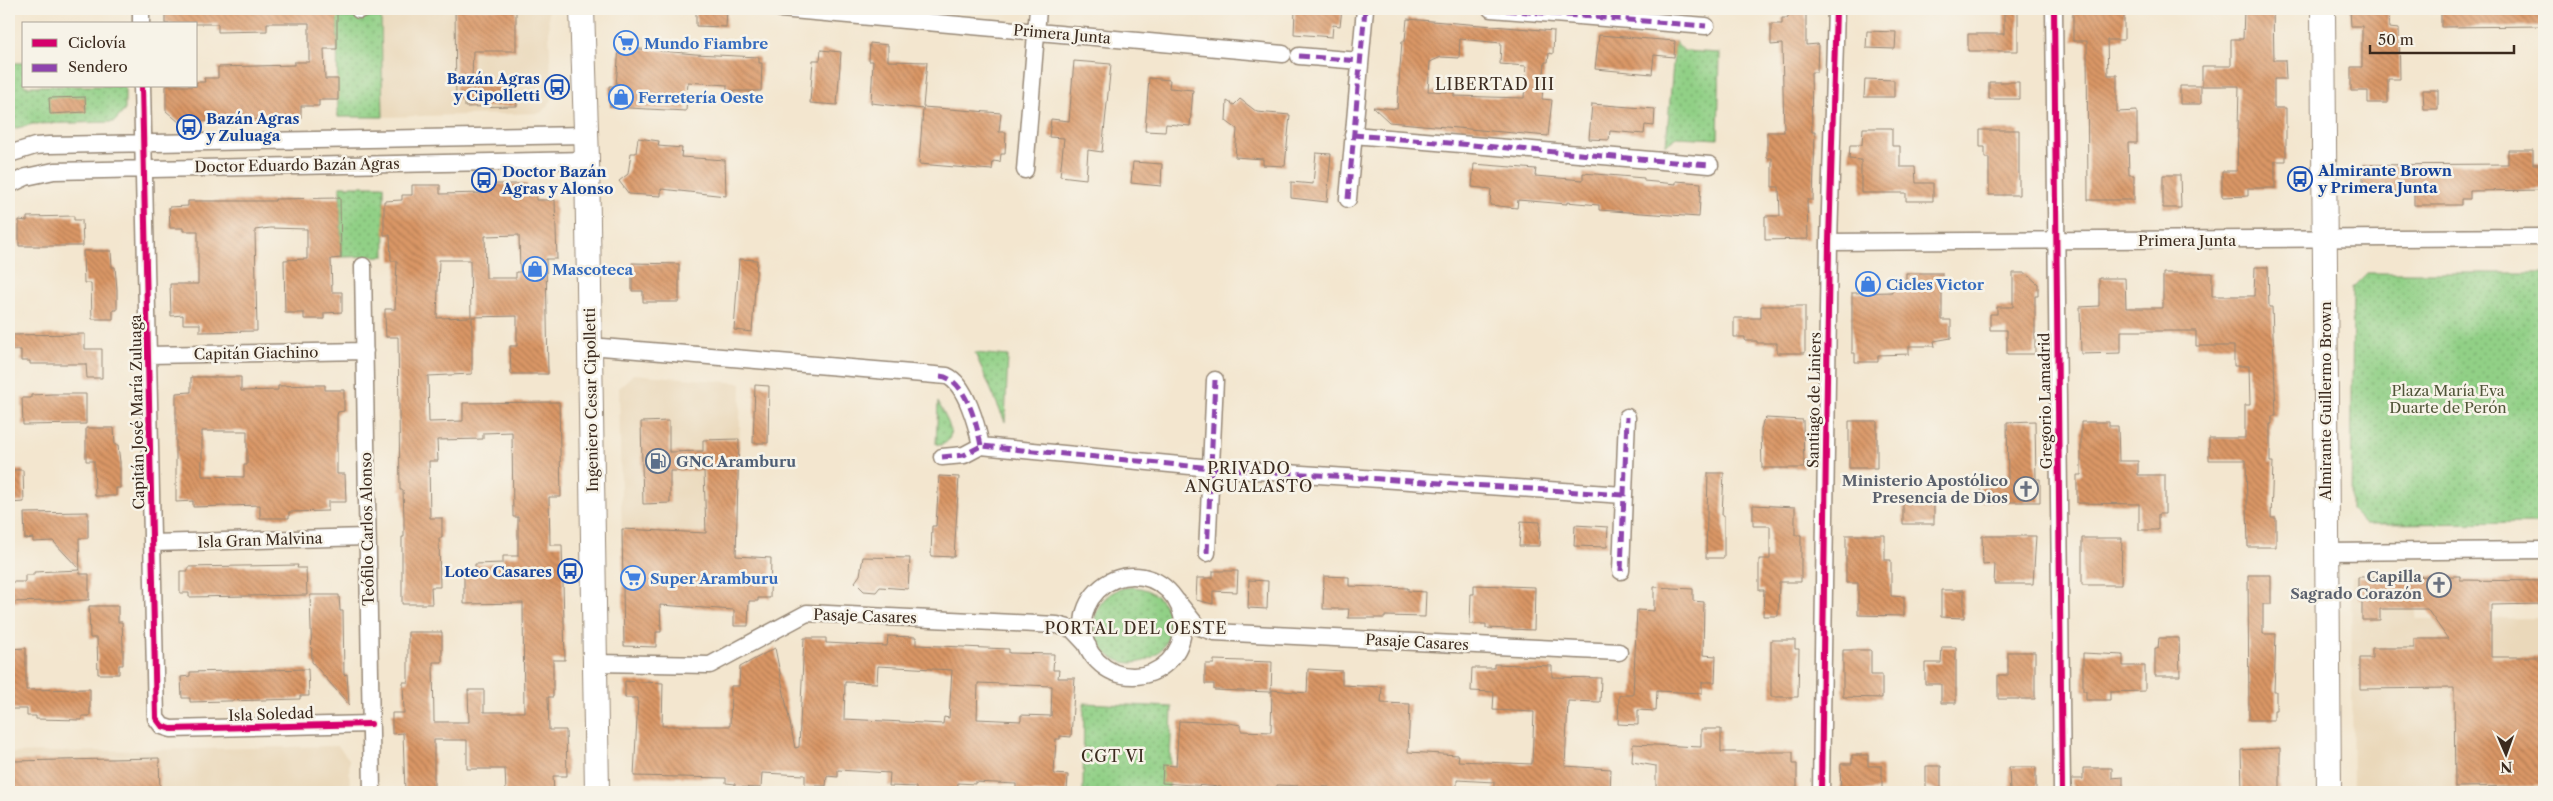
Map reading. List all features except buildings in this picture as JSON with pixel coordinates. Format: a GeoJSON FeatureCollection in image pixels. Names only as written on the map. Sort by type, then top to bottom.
{"type":"FeatureCollection","features":[{"type":"Feature","properties":{"kind":"main road","name":"Ingeniero Cesar Cipolletti"},"geometry":{"type":"LineString","coordinates":[[582,9],[587,160],[597,792]]}},
{"type":"Feature","properties":{"kind":"main road","name":"Almirante Guillermo Brown"},"geometry":{"type":"LineString","coordinates":[[2323,9],[2329,792]]}},
{"type":"Feature","properties":{"kind":"street"},"geometry":{"type":"LineString","coordinates":[[141,9],[141,22]]}},
{"type":"Feature","properties":{"kind":"street","name":"Primera Junta"},"geometry":{"type":"LineString","coordinates":[[781,9],[1360,61]]}},
{"type":"Feature","properties":{"kind":"street"},"geometry":{"type":"LineString","coordinates":[[1025,170],[1038,9]]}},
{"type":"Feature","properties":{"kind":"street"},"geometry":{"type":"LineString","coordinates":[[1348,199],[1365,9]]}},
{"type":"Feature","properties":{"kind":"street"},"geometry":{"type":"LineString","coordinates":[[1491,9],[1706,26]]}},
{"type":"Feature","properties":{"kind":"street","name":"Santiago de Liniers"},"geometry":{"type":"LineString","coordinates":[[1821,792],[1829,242],[1836,9]]}},
{"type":"Feature","properties":{"kind":"street","name":"Gregorio Lamadrid"},"geometry":{"type":"LineString","coordinates":[[2054,9],[2062,792]]}},
{"type":"Feature","properties":{"kind":"street","name":"Capitán José María Zuluaga"},"geometry":{"type":"LineString","coordinates":[[142,88],[156,718],[162,726],[171,729]]}},
{"type":"Feature","properties":{"kind":"street","name":"Doctor Eduardo Bazán Agras"},"geometry":{"type":"LineString","coordinates":[[9,154],[35,146],[586,134]]}},
{"type":"Feature","properties":{"kind":"street"},"geometry":{"type":"LineString","coordinates":[[1353,135],[1710,165]]}},
{"type":"Feature","properties":{"kind":"street","name":"Doctor Eduardo Bazán Agras"},"geometry":{"type":"LineString","coordinates":[[9,185],[41,172],[144,168],[587,160]]}},
{"type":"Feature","properties":{"kind":"street","name":"Primera Junta"},"geometry":{"type":"LineString","coordinates":[[1829,242],[2544,237]]}},
{"type":"Feature","properties":{"kind":"street","name":"Teófilo Carlos Alonso"},"geometry":{"type":"LineString","coordinates":[[363,266],[372,792]]}},
{"type":"Feature","properties":{"kind":"street"},"geometry":{"type":"LineString","coordinates":[[590,346],[947,376],[961,389],[976,425],[981,446]]}},
{"type":"Feature","properties":{"kind":"street","name":"Capitán Giachino"},"geometry":{"type":"LineString","coordinates":[[148,355],[364,351]]}},
{"type":"Feature","properties":{"kind":"street"},"geometry":{"type":"LineString","coordinates":[[1206,553],[1215,380]]}},
{"type":"Feature","properties":{"kind":"street"},"geometry":{"type":"LineString","coordinates":[[1621,572],[1627,417]]}},
{"type":"Feature","properties":{"kind":"street"},"geometry":{"type":"LineString","coordinates":[[942,457],[964,455],[981,446],[1211,468],[1624,495]]}},
{"type":"Feature","properties":{"kind":"street","name":"Isla Gran Malvina"},"geometry":{"type":"LineString","coordinates":[[152,543],[368,537]]}},
{"type":"Feature","properties":{"kind":"street"},"geometry":{"type":"LineString","coordinates":[[2327,552],[2544,550]]}},
{"type":"Feature","properties":{"kind":"street","name":"Pasaje Casares"},"geometry":{"type":"LineString","coordinates":[[1057,624],[1075,618],[1097,591],[1110,582],[1124,576],[1140,576],[1155,580],[1167,589],[1197,626],[1214,632]]}},
{"type":"Feature","properties":{"kind":"street"},"geometry":{"type":"LineString","coordinates":[[1177,601],[1183,616],[1183,632],[1178,648]]}},
{"type":"Feature","properties":{"kind":"street","name":"Pasaje Casares"},"geometry":{"type":"LineString","coordinates":[[1088,603],[1083,625],[1088,646]]}},
{"type":"Feature","properties":{"kind":"street","name":"Pasaje Casares"},"geometry":{"type":"LineString","coordinates":[[595,663],[710,665],[807,613],[1057,624],[1072,629],[1088,646],[1096,659],[1109,670],[1124,675],[1140,675],[1155,670],[1169,661],[1178,648],[1196,635],[1214,632],[1619,652]]}},
{"type":"Feature","properties":{"kind":"street","name":"Isla Soledad"},"geometry":{"type":"LineString","coordinates":[[171,729],[371,724]]}},
{"type":"Feature","properties":{"kind":"shaded area"},"geometry":{"type":"Polygon","coordinates":[[[548,9],[552,100],[541,113],[383,117],[381,12],[548,9]]]}},
{"type":"Feature","properties":{"kind":"shaded area","name":"GNC Aramburu"},"geometry":{"type":"Polygon","coordinates":[[[633,374],[741,383],[737,534],[707,533],[707,608],[623,603],[619,388],[633,374]]]}},
{"type":"Feature","properties":{"kind":"shaded area"},"geometry":{"type":"Polygon","coordinates":[[[2417,576],[2417,619],[2544,618],[2544,792],[2353,792],[2351,577],[2417,576]]]}},
{"type":"Feature","properties":{"kind":"shaded area"},"geometry":{"type":"Polygon","coordinates":[[[338,746],[349,759],[350,792],[9,792],[9,753],[338,746]]]}},
{"type":"Feature","properties":{"kind":"green space"},"geometry":{"type":"Polygon","coordinates":[[[381,17],[383,117],[338,117],[337,18],[381,17]]]}},
{"type":"Feature","properties":{"kind":"green space"},"geometry":{"type":"Polygon","coordinates":[[[1675,41],[1684,51],[1720,53],[1718,139],[1677,137],[1666,145],[1675,41]]]}},
{"type":"Feature","properties":{"kind":"green space"},"geometry":{"type":"Polygon","coordinates":[[[9,63],[22,63],[22,88],[125,88],[125,110],[114,122],[33,124],[9,130],[9,63]]]}},
{"type":"Feature","properties":{"kind":"green space"},"geometry":{"type":"Polygon","coordinates":[[[340,186],[384,186],[385,256],[341,257],[340,186]]]}},
{"type":"Feature","properties":{"kind":"green space","name":"Plaza María Eva Duarte de Perón"},"geometry":{"type":"Polygon","coordinates":[[[2367,273],[2544,273],[2544,523],[2365,524],[2351,510],[2353,287],[2367,273]]]}},
{"type":"Feature","properties":{"kind":"green space"},"geometry":{"type":"Polygon","coordinates":[[[975,353],[1008,356],[1005,422],[975,353]]]}},
{"type":"Feature","properties":{"kind":"green space"},"geometry":{"type":"Polygon","coordinates":[[[938,402],[947,419],[950,432],[947,442],[941,445],[936,444],[938,402]]]}},
{"type":"Feature","properties":{"kind":"green space"},"geometry":{"type":"Polygon","coordinates":[[[1132,587],[1146,590],[1159,598],[1167,611],[1170,625],[1167,639],[1159,652],[1146,660],[1132,663],[1118,660],[1105,652],[1097,639],[1094,625],[1097,611],[1105,598],[1118,590],[1132,587]]]}},
{"type":"Feature","properties":{"kind":"green space"},"geometry":{"type":"Polygon","coordinates":[[[1084,703],[1172,707],[1169,792],[1083,792],[1084,703]]]}},
{"type":"Feature","properties":{"kind":"marked path"},"geometry":{"type":"LineString","coordinates":[[1348,199],[1365,9]]}},
{"type":"Feature","properties":{"kind":"marked path"},"geometry":{"type":"LineString","coordinates":[[1491,9],[1706,26]]}},
{"type":"Feature","properties":{"kind":"marked path"},"geometry":{"type":"LineString","coordinates":[[1299,56],[1360,61]]}},
{"type":"Feature","properties":{"kind":"marked path"},"geometry":{"type":"LineString","coordinates":[[1353,135],[1710,165]]}},
{"type":"Feature","properties":{"kind":"marked path"},"geometry":{"type":"LineString","coordinates":[[940,376],[949,379],[963,393],[973,415],[981,446]]}},
{"type":"Feature","properties":{"kind":"marked path"},"geometry":{"type":"LineString","coordinates":[[1207,553],[1215,380]]}},
{"type":"Feature","properties":{"kind":"marked path"},"geometry":{"type":"LineString","coordinates":[[1621,571],[1627,417]]}},
{"type":"Feature","properties":{"kind":"marked path"},"geometry":{"type":"LineString","coordinates":[[942,457],[964,455],[981,446],[1211,468],[1624,495]]}},
{"type":"Feature","properties":{"kind":"cycle path"},"geometry":{"type":"LineString","coordinates":[[1821,792],[1829,242],[1836,9]]}},
{"type":"Feature","properties":{"kind":"cycle path"},"geometry":{"type":"LineString","coordinates":[[2054,9],[2062,792]]}},
{"type":"Feature","properties":{"kind":"cycle path"},"geometry":{"type":"LineString","coordinates":[[142,88],[156,718],[162,726],[171,729],[371,724]]}},
{"type":"Feature","properties":{"kind":"place","name":"Mundo Fiambre"},"geometry":{"type":"Point","coordinates":[626,43]}},
{"type":"Feature","properties":{"kind":"place","name":"Bazán Agras y Cipolletti"},"geometry":{"type":"Point","coordinates":[557,87]}},
{"type":"Feature","properties":{"kind":"place","name":"Ferretería Oeste"},"geometry":{"type":"Point","coordinates":[621,97]}},
{"type":"Feature","properties":{"kind":"place","name":"Bazán Agras y Zuluaga"},"geometry":{"type":"Point","coordinates":[189,127]}},
{"type":"Feature","properties":{"kind":"place","name":"Almirante Brown y Primera Junta"},"geometry":{"type":"Point","coordinates":[2300,179]}},
{"type":"Feature","properties":{"kind":"place","name":"Doctor Bazán Agras y Alonso"},"geometry":{"type":"Point","coordinates":[484,180]}},
{"type":"Feature","properties":{"kind":"place","name":"Mascoteca"},"geometry":{"type":"Point","coordinates":[535,269]}},
{"type":"Feature","properties":{"kind":"place","name":"Cicles Victor"},"geometry":{"type":"Point","coordinates":[1868,284]}},
{"type":"Feature","properties":{"kind":"place","name":"GNC Aramburu"},"geometry":{"type":"Point","coordinates":[658,461]}},
{"type":"Feature","properties":{"kind":"place","name":"Ministerio Apostólico Presencia de Dios"},"geometry":{"type":"Point","coordinates":[2026,489]}},
{"type":"Feature","properties":{"kind":"place","name":"Loteo Casares"},"geometry":{"type":"Point","coordinates":[570,571]}},
{"type":"Feature","properties":{"kind":"place","name":"Super Aramburu"},"geometry":{"type":"Point","coordinates":[633,578]}},
{"type":"Feature","properties":{"kind":"place","name":"Capilla Sagrado Corazón"},"geometry":{"type":"Point","coordinates":[2439,585]}},
{"type":"Feature","properties":{"kind":"district","name":"LIBERTAD III"},"geometry":{"type":"Point","coordinates":[1495,84]}},
{"type":"Feature","properties":{"kind":"district","name":"PRIVADO ANGUALASTO"},"geometry":{"type":"Point","coordinates":[1249,477]}},
{"type":"Feature","properties":{"kind":"district","name":"PORTAL DEL OESTE"},"geometry":{"type":"Point","coordinates":[1136,628]}},
{"type":"Feature","properties":{"kind":"district","name":"CGT VI"},"geometry":{"type":"Point","coordinates":[1113,756]}}]}
